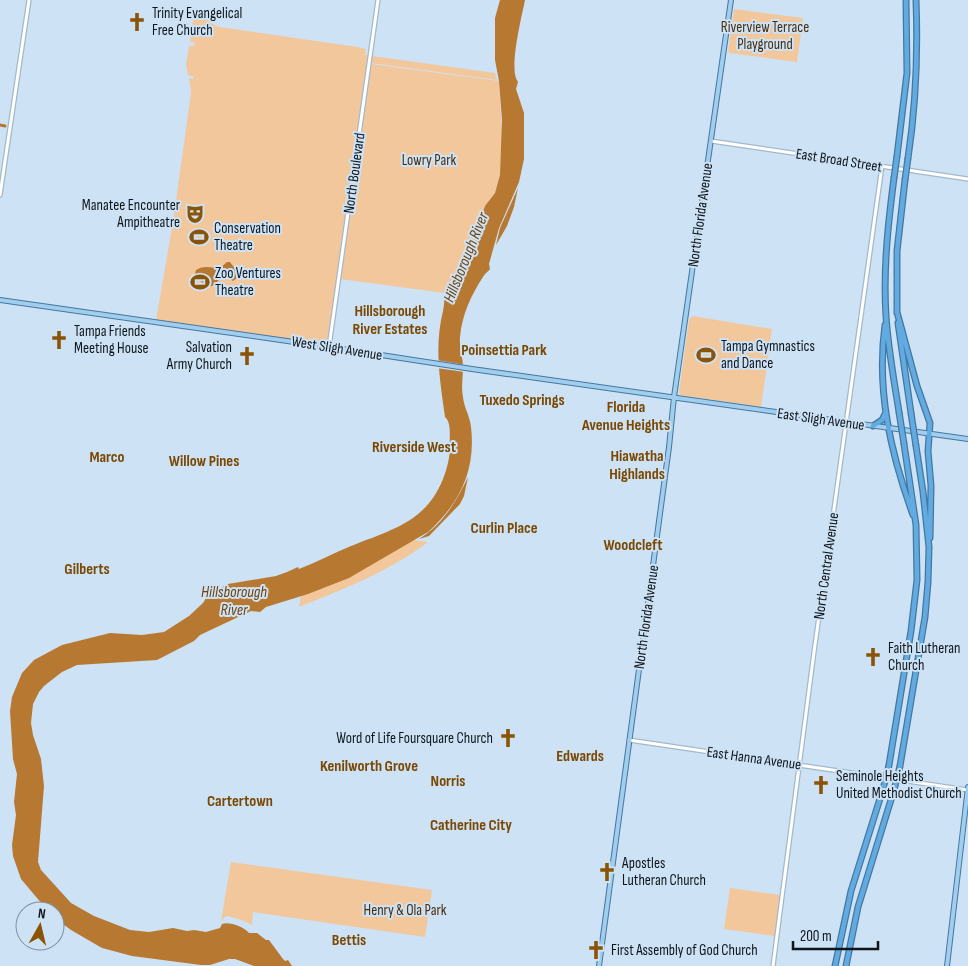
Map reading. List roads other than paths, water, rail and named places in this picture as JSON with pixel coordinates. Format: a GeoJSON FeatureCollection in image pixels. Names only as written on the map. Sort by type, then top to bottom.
{"type":"FeatureCollection","features":[{"type":"Feature","properties":{"kind":"highway"},"geometry":{"type":"LineString","coordinates":[[906,0],[907,72],[886,246],[886,316],[882,370],[885,412],[890,428],[890,442],[916,525]]}},
{"type":"Feature","properties":{"kind":"highway"},"geometry":{"type":"LineString","coordinates":[[916,0],[915,110],[897,251],[897,312],[899,338],[923,492],[929,547]]}},
{"type":"Feature","properties":{"kind":"highway"},"geometry":{"type":"LineString","coordinates":[[846,966],[858,907],[900,766],[925,617],[928,582],[931,516],[928,451],[930,422],[917,386],[897,312]]}},
{"type":"Feature","properties":{"kind":"highway"},"geometry":{"type":"LineString","coordinates":[[835,966],[851,891],[884,788],[916,603],[918,566],[916,525],[886,316]]}},
{"type":"Feature","properties":{"kind":"highway"},"geometry":{"type":"LineString","coordinates":[[873,426],[882,420],[885,412]]}},
{"type":"Feature","properties":{"kind":"main road","name":"North Florida Avenue"},"geometry":{"type":"LineString","coordinates":[[599,966],[669,447],[674,397],[731,0]]}},
{"type":"Feature","properties":{"kind":"main road","name":"West Sligh Avenue"},"geometry":{"type":"LineString","coordinates":[[0,300],[329,347],[472,370],[674,397]]}},
{"type":"Feature","properties":{"kind":"main road","name":"East Sligh Avenue"},"geometry":{"type":"LineString","coordinates":[[674,397],[968,439]]}},
{"type":"Feature","properties":{"kind":"main road"},"geometry":{"type":"LineString","coordinates":[[947,966],[968,789]]}},
{"type":"Feature","properties":{"kind":"street"},"geometry":{"type":"LineString","coordinates":[[0,195],[30,0]]}},
{"type":"Feature","properties":{"kind":"street","name":"North Boulevard"},"geometry":{"type":"LineString","coordinates":[[329,347],[378,0]]}},
{"type":"Feature","properties":{"kind":"street","name":"East Broad Street"},"geometry":{"type":"LineString","coordinates":[[711,141],[968,179]]}},
{"type":"Feature","properties":{"kind":"street","name":"North Central Avenue"},"geometry":{"type":"LineString","coordinates":[[773,966],[882,166]]}},
{"type":"Feature","properties":{"kind":"street","name":"East Hanna Avenue"},"geometry":{"type":"LineString","coordinates":[[629,740],[968,789]]}},
{"type":"Feature","properties":{"kind":"water","name":"Hillsborough River"},"geometry":{"type":"Polygon","coordinates":[[[500,0],[525,0],[514,66],[518,82],[516,89],[524,113],[524,159],[519,182],[499,228],[489,264],[490,269],[471,298],[461,329],[462,393],[470,423],[472,443],[468,471],[457,497],[449,509],[428,532],[349,578],[308,594],[266,607],[260,612],[251,611],[200,635],[194,641],[157,660],[77,665],[62,672],[44,686],[33,704],[31,723],[41,759],[44,786],[38,862],[41,870],[71,903],[94,916],[130,930],[149,932],[173,928],[206,932],[220,928],[225,923],[232,924],[249,933],[257,933],[266,940],[269,940],[283,959],[285,961],[288,960],[292,966],[254,966],[235,959],[210,965],[201,965],[132,956],[102,948],[65,926],[65,901],[40,901],[21,879],[13,856],[12,845],[16,815],[14,802],[17,774],[13,759],[10,711],[12,697],[22,673],[34,660],[62,645],[110,633],[142,635],[164,632],[189,616],[203,603],[208,595],[228,584],[276,576],[298,567],[299,569],[393,529],[417,515],[436,494],[446,471],[450,450],[449,426],[445,417],[441,390],[438,351],[440,324],[446,292],[448,289],[452,289],[463,272],[465,261],[470,252],[471,240],[473,241],[485,206],[495,193],[500,175],[502,120],[499,81],[495,60],[495,18],[500,0]]]}},
{"type":"Feature","properties":{"kind":"water"},"geometry":{"type":"Polygon","coordinates":[[[518,188],[507,226],[496,245],[500,228],[518,188]]]}},
{"type":"Feature","properties":{"kind":"water"},"geometry":{"type":"Polygon","coordinates":[[[227,262],[230,262],[236,270],[238,277],[233,281],[227,277],[220,278],[214,285],[208,286],[204,285],[195,274],[199,268],[220,268],[227,262]]]}},
{"type":"Feature","properties":{"kind":"water"},"geometry":{"type":"Polygon","coordinates":[[[468,477],[464,496],[460,504],[429,536],[419,539],[428,533],[448,512],[468,477]]]}},
{"type":"Feature","properties":{"kind":"waterway"},"geometry":{"type":"LineString","coordinates":[[0,125],[5,126]]}},
{"type":"Feature","properties":{"kind":"place","name":"Trinity Evangelical Free Church"},"geometry":{"type":"Point","coordinates":[137,22]}},
{"type":"Feature","properties":{"kind":"place","name":"Manatee Encounter Ampitheatre"},"geometry":{"type":"Point","coordinates":[195,214]}},
{"type":"Feature","properties":{"kind":"place","name":"Conservation Theatre"},"geometry":{"type":"Point","coordinates":[199,237]}},
{"type":"Feature","properties":{"kind":"place","name":"Zoo Ventures Theatre"},"geometry":{"type":"Point","coordinates":[200,282]}},
{"type":"Feature","properties":{"kind":"place","name":"Tampa Friends Meeting House"},"geometry":{"type":"Point","coordinates":[59,340]}},
{"type":"Feature","properties":{"kind":"place","name":"Tampa Gymnastics and Dance"},"geometry":{"type":"Point","coordinates":[706,355]}},
{"type":"Feature","properties":{"kind":"place","name":"Salvation Army Church"},"geometry":{"type":"Point","coordinates":[247,356]}},
{"type":"Feature","properties":{"kind":"place","name":"Faith Lutheran Church"},"geometry":{"type":"Point","coordinates":[873,657]}},
{"type":"Feature","properties":{"kind":"place","name":"Word of Life Foursquare Church"},"geometry":{"type":"Point","coordinates":[508,738]}},
{"type":"Feature","properties":{"kind":"place","name":"Seminole Heights United Methodist Church"},"geometry":{"type":"Point","coordinates":[821,785]}},
{"type":"Feature","properties":{"kind":"place","name":"Apostles Lutheran Church"},"geometry":{"type":"Point","coordinates":[607,872]}},
{"type":"Feature","properties":{"kind":"place","name":"First Assembly of God Church"},"geometry":{"type":"Point","coordinates":[596,950]}},
{"type":"Feature","properties":{"kind":"district","name":"Hillsborough River Estates"},"geometry":{"type":"Point","coordinates":[390,319]}},
{"type":"Feature","properties":{"kind":"district","name":"Poinsettia Park"},"geometry":{"type":"Point","coordinates":[504,349]}},
{"type":"Feature","properties":{"kind":"district","name":"Tuxedo Springs"},"geometry":{"type":"Point","coordinates":[522,399]}},
{"type":"Feature","properties":{"kind":"district","name":"Florida Avenue Heights"},"geometry":{"type":"Point","coordinates":[626,415]}},
{"type":"Feature","properties":{"kind":"district","name":"Riverside West"},"geometry":{"type":"Point","coordinates":[414,446]}},
{"type":"Feature","properties":{"kind":"district","name":"Marco"},"geometry":{"type":"Point","coordinates":[107,456]}},
{"type":"Feature","properties":{"kind":"district","name":"Willow Pines"},"geometry":{"type":"Point","coordinates":[204,460]}},
{"type":"Feature","properties":{"kind":"district","name":"Hiawatha Highlands"},"geometry":{"type":"Point","coordinates":[637,464]}},
{"type":"Feature","properties":{"kind":"district","name":"Curlin Place"},"geometry":{"type":"Point","coordinates":[504,527]}},
{"type":"Feature","properties":{"kind":"district","name":"Woodcleft"},"geometry":{"type":"Point","coordinates":[633,544]}},
{"type":"Feature","properties":{"kind":"district","name":"Gilberts"},"geometry":{"type":"Point","coordinates":[87,568]}},
{"type":"Feature","properties":{"kind":"district","name":"Edwards"},"geometry":{"type":"Point","coordinates":[580,755]}},
{"type":"Feature","properties":{"kind":"district","name":"Kenilworth Grove"},"geometry":{"type":"Point","coordinates":[369,765]}},
{"type":"Feature","properties":{"kind":"district","name":"Norris"},"geometry":{"type":"Point","coordinates":[448,780]}},
{"type":"Feature","properties":{"kind":"district","name":"Cartertown"},"geometry":{"type":"Point","coordinates":[240,800]}},
{"type":"Feature","properties":{"kind":"district","name":"Catherine City"},"geometry":{"type":"Point","coordinates":[471,824]}},
{"type":"Feature","properties":{"kind":"district","name":"Bettis"},"geometry":{"type":"Point","coordinates":[349,939]}},
{"type":"Feature","properties":{"kind":"park label","name":"Riverview Terrace Playground"},"geometry":{"type":"Point","coordinates":[765,36]}},
{"type":"Feature","properties":{"kind":"park label","name":"Lowry Park"},"geometry":{"type":"Point","coordinates":[429,160]}},
{"type":"Feature","properties":{"kind":"park label","name":"Henry & Ola Park"},"geometry":{"type":"Point","coordinates":[405,910]}}]}
